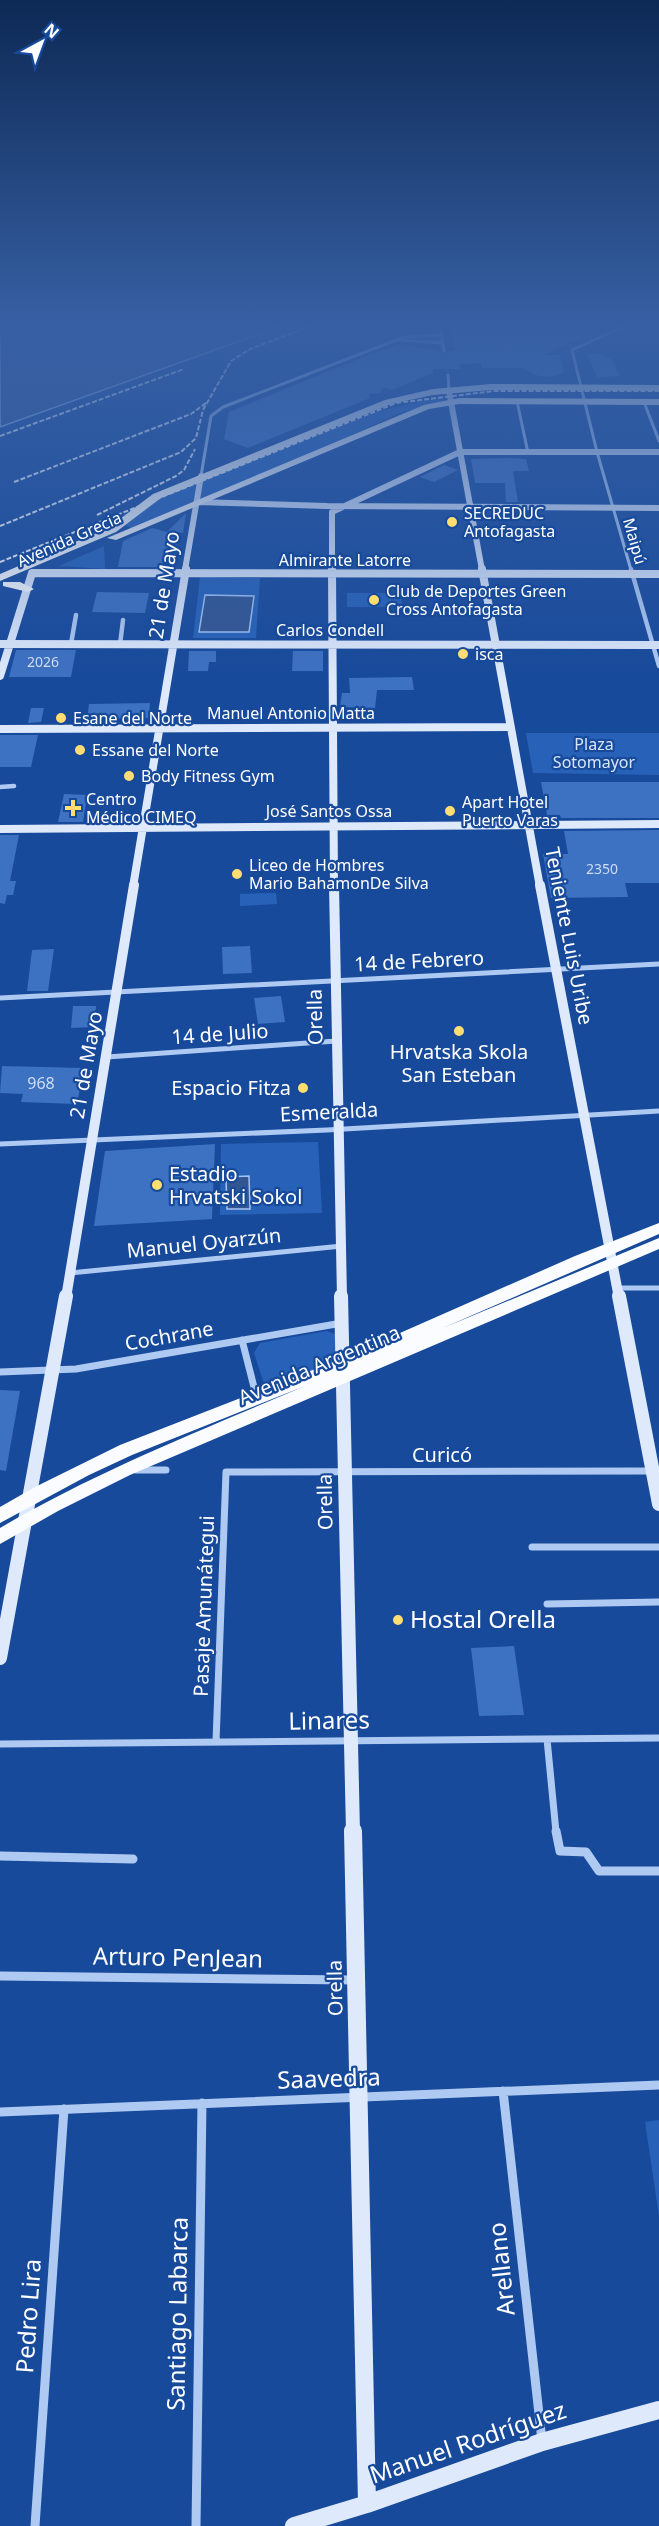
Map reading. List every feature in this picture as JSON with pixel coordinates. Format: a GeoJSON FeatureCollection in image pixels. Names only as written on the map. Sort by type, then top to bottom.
{"type":"FeatureCollection","features":[{"type":"Feature","properties":{"kind":"highway","name":"Avenida Grecia"},"geometry":{"type":"LineString","coordinates":[[2,583],[12,573],[112,530],[157,496],[280,444]]}},
{"type":"Feature","properties":{"kind":"highway","name":"Avenida Grecia"},"geometry":{"type":"LineString","coordinates":[[2,583],[32,573],[198,498],[248,482],[337,444]]}},
{"type":"Feature","properties":{"kind":"highway"},"geometry":{"type":"LineString","coordinates":[[12,573],[32,573],[43,560]]}},
{"type":"Feature","properties":{"kind":"highway"},"geometry":{"type":"LineString","coordinates":[[2,583],[20,585],[28,589]]}},
{"type":"Feature","properties":{"kind":"main road","name":"Avenida Argentina"},"geometry":{"type":"LineString","coordinates":[[0,1537],[25,1521],[124,1470],[344,1370],[611,1254],[659,1228]]}},
{"type":"Feature","properties":{"kind":"main road","name":"Avenida Argentina"},"geometry":{"type":"LineString","coordinates":[[611,1254],[659,1243]]}},
{"type":"Feature","properties":{"kind":"main road","name":"Avenida Argentina"},"geometry":{"type":"LineString","coordinates":[[0,1516],[28,1496],[127,1450],[257,1399],[344,1370]]}},
{"type":"Feature","properties":{"kind":"street"},"geometry":{"type":"LineString","coordinates":[[201,476],[206,444]]}},
{"type":"Feature","properties":{"kind":"street","name":"Teniente Luis Uribe"},"geometry":{"type":"LineString","coordinates":[[459,444],[555,969],[617,1288],[656,1471],[659,1504]]}},
{"type":"Feature","properties":{"kind":"street"},"geometry":{"type":"LineString","coordinates":[[526,444],[528,453]]}},
{"type":"Feature","properties":{"kind":"street","name":"Maipú"},"geometry":{"type":"LineString","coordinates":[[595,444],[656,645],[659,666]]}},
{"type":"Feature","properties":{"kind":"street"},"geometry":{"type":"LineString","coordinates":[[342,506],[460,452],[659,452]]}},
{"type":"Feature","properties":{"kind":"street","name":"21 de Mayo"},"geometry":{"type":"LineString","coordinates":[[0,1658],[28,1496],[53,1371],[107,1057],[201,476]]}},
{"type":"Feature","properties":{"kind":"street"},"geometry":{"type":"LineString","coordinates":[[198,498],[342,506],[659,508]]}},
{"type":"Feature","properties":{"kind":"street","name":"Orella"},"geometry":{"type":"LineString","coordinates":[[342,506],[332,512],[331,574],[335,981],[368,2504]]}},
{"type":"Feature","properties":{"kind":"street"},"geometry":{"type":"LineString","coordinates":[[0,676],[4,644],[28,589],[32,573]]}},
{"type":"Feature","properties":{"kind":"street","name":"Almirante Latorre"},"geometry":{"type":"LineString","coordinates":[[32,573],[659,574]]}},
{"type":"Feature","properties":{"kind":"street"},"geometry":{"type":"LineString","coordinates":[[71,645],[76,615]]}},
{"type":"Feature","properties":{"kind":"street"},"geometry":{"type":"LineString","coordinates":[[120,645],[123,620]]}},
{"type":"Feature","properties":{"kind":"street","name":"Carlos Condell"},"geometry":{"type":"LineString","coordinates":[[4,644],[656,645]]}},
{"type":"Feature","properties":{"kind":"street","name":"Manuel Antonio Matta"},"geometry":{"type":"LineString","coordinates":[[0,729],[510,728]]}},
{"type":"Feature","properties":{"kind":"street"},"geometry":{"type":"LineString","coordinates":[[0,787],[14,786]]}},
{"type":"Feature","properties":{"kind":"street","name":"José Santos Ossa"},"geometry":{"type":"LineString","coordinates":[[0,829],[659,824]]}},
{"type":"Feature","properties":{"kind":"street","name":"14 de Febrero"},"geometry":{"type":"LineString","coordinates":[[0,998],[118,990],[659,964]]}},
{"type":"Feature","properties":{"kind":"street","name":"14 de Julio"},"geometry":{"type":"LineString","coordinates":[[107,1057],[336,1041]]}},
{"type":"Feature","properties":{"kind":"street","name":"Esmeralda"},"geometry":{"type":"LineString","coordinates":[[0,1144],[340,1129],[659,1110]]}},
{"type":"Feature","properties":{"kind":"street","name":"Manuel Oyarzún"},"geometry":{"type":"LineString","coordinates":[[70,1273],[342,1246]]}},
{"type":"Feature","properties":{"kind":"street"},"geometry":{"type":"LineString","coordinates":[[617,1288],[659,1288]]}},
{"type":"Feature","properties":{"kind":"street","name":"Cochrane"},"geometry":{"type":"LineString","coordinates":[[0,1372],[53,1371],[343,1323]]}},
{"type":"Feature","properties":{"kind":"street"},"geometry":{"type":"LineString","coordinates":[[242,1340],[257,1399]]}},
{"type":"Feature","properties":{"kind":"street"},"geometry":{"type":"LineString","coordinates":[[124,1470],[166,1470]]}},
{"type":"Feature","properties":{"kind":"street","name":"Curicó"},"geometry":{"type":"LineString","coordinates":[[225,1472],[656,1471]]}},
{"type":"Feature","properties":{"kind":"street","name":"Pasaje Amunátegui"},"geometry":{"type":"LineString","coordinates":[[216,1742],[225,1472]]}},
{"type":"Feature","properties":{"kind":"street"},"geometry":{"type":"LineString","coordinates":[[532,1547],[659,1547]]}},
{"type":"Feature","properties":{"kind":"street"},"geometry":{"type":"LineString","coordinates":[[547,1604],[659,1602]]}},
{"type":"Feature","properties":{"kind":"street","name":"Linares"},"geometry":{"type":"LineString","coordinates":[[0,1744],[659,1738]]}},
{"type":"Feature","properties":{"kind":"street"},"geometry":{"type":"LineString","coordinates":[[547,1739],[557,1846],[560,1851],[586,1852],[600,1871],[659,1871]]}},
{"type":"Feature","properties":{"kind":"street"},"geometry":{"type":"LineString","coordinates":[[0,1856],[133,1859]]}},
{"type":"Feature","properties":{"kind":"street","name":"Arturo PenJean"},"geometry":{"type":"LineString","coordinates":[[0,1976],[356,1980]]}},
{"type":"Feature","properties":{"kind":"street","name":"Saavedra"},"geometry":{"type":"LineString","coordinates":[[0,2112],[659,2085]]}},
{"type":"Feature","properties":{"kind":"street","name":"Arellano"},"geometry":{"type":"LineString","coordinates":[[503,2091],[542,2442]]}},
{"type":"Feature","properties":{"kind":"street","name":"Santiago Labarca"},"geometry":{"type":"LineString","coordinates":[[196,2526],[202,2103]]}},
{"type":"Feature","properties":{"kind":"street","name":"Pedro Lira"},"geometry":{"type":"LineString","coordinates":[[35,2526],[64,2109]]}},
{"type":"Feature","properties":{"kind":"street","name":"Manuel Rodríguez"},"geometry":{"type":"LineString","coordinates":[[294,2526],[368,2504],[542,2442],[659,2410]]}},
{"type":"Feature","properties":{"kind":"green space"},"geometry":{"type":"Polygon","coordinates":[[[290,444],[332,444],[133,529],[125,525],[168,492],[290,444]]]}},
{"type":"Feature","properties":{"kind":"green space"},"geometry":{"type":"Polygon","coordinates":[[[104,546],[105,569],[59,566],[104,546]]]}},
{"type":"Feature","properties":{"kind":"green space"},"geometry":{"type":"Polygon","coordinates":[[[200,577],[260,578],[256,638],[193,638],[200,577]]]}},
{"type":"Feature","properties":{"kind":"green space","name":"Club de Deportes Green Cross Antofagasta"},"geometry":{"type":"Polygon","coordinates":[[[347,593],[401,593],[402,607],[347,607],[347,593]]]}},
{"type":"Feature","properties":{"kind":"green space","name":"Plaza Sotomayor"},"geometry":{"type":"Polygon","coordinates":[[[526,733],[659,733],[659,775],[533,773],[526,733]]]}},
{"type":"Feature","properties":{"kind":"green space"},"geometry":{"type":"Polygon","coordinates":[[[276,893],[277,904],[240,906],[240,894],[276,893]]]}},
{"type":"Feature","properties":{"kind":"green space"},"geometry":{"type":"Polygon","coordinates":[[[318,1142],[322,1213],[220,1215],[221,1144],[318,1142]]]}},
{"type":"Feature","properties":{"kind":"green space"},"geometry":{"type":"Polygon","coordinates":[[[327,1331],[337,1335],[337,1360],[266,1390],[254,1353],[260,1343],[327,1331]]]}},
{"type":"Feature","properties":{"kind":"green space"},"geometry":{"type":"Polygon","coordinates":[[[659,2120],[659,2216],[645,2122],[659,2120]]]}},
{"type":"Feature","properties":{"kind":"shaded area"},"geometry":{"type":"Polygon","coordinates":[[[205,595],[254,596],[249,632],[199,632],[205,595]]]}},
{"type":"Feature","properties":{"kind":"shaded area"},"geometry":{"type":"Polygon","coordinates":[[[249,1176],[250,1209],[227,1209],[226,1177],[249,1176]]]}},
{"type":"Feature","properties":{"kind":"building"},"geometry":{"type":"Polygon","coordinates":[[[237,444],[258,444],[248,448],[237,444]]]}},
{"type":"Feature","properties":{"kind":"building"},"geometry":{"type":"Polygon","coordinates":[[[471,459],[526,459],[529,471],[513,471],[518,502],[506,502],[505,483],[475,483],[471,459]]]}},
{"type":"Feature","properties":{"kind":"building"},"geometry":{"type":"Polygon","coordinates":[[[444,465],[458,470],[434,482],[420,477],[444,465]]]}},
{"type":"Feature","properties":{"kind":"building"},"geometry":{"type":"Polygon","coordinates":[[[186,513],[183,533],[178,532],[175,567],[118,567],[123,541],[152,528],[167,532],[186,513]]]}},
{"type":"Feature","properties":{"kind":"building"},"geometry":{"type":"Polygon","coordinates":[[[97,592],[149,593],[145,613],[92,612],[97,592]]]}},
{"type":"Feature","properties":{"kind":"building"},"geometry":{"type":"Polygon","coordinates":[[[16,650],[76,650],[71,677],[9,677],[16,650]]]}},
{"type":"Feature","properties":{"kind":"building"},"geometry":{"type":"Polygon","coordinates":[[[189,651],[216,651],[216,662],[209,662],[208,671],[188,671],[189,651]]]}},
{"type":"Feature","properties":{"kind":"building"},"geometry":{"type":"Polygon","coordinates":[[[293,651],[323,651],[323,671],[292,671],[293,651]]]}},
{"type":"Feature","properties":{"kind":"building"},"geometry":{"type":"Polygon","coordinates":[[[412,677],[414,690],[377,690],[375,708],[340,707],[342,693],[350,693],[349,678],[412,677]]]}},
{"type":"Feature","properties":{"kind":"building"},"geometry":{"type":"Polygon","coordinates":[[[150,703],[149,718],[87,719],[89,704],[150,703]]]}},
{"type":"Feature","properties":{"kind":"building"},"geometry":{"type":"Polygon","coordinates":[[[31,708],[44,708],[41,722],[28,723],[31,708]]]}},
{"type":"Feature","properties":{"kind":"building"},"geometry":{"type":"Polygon","coordinates":[[[0,735],[38,735],[31,767],[0,767],[0,735]]]}},
{"type":"Feature","properties":{"kind":"building"},"geometry":{"type":"Polygon","coordinates":[[[541,782],[659,782],[659,818],[561,818],[560,815],[547,815],[541,782]]]}},
{"type":"Feature","properties":{"kind":"building","name":"Centro Médico CIMEQ"},"geometry":{"type":"Polygon","coordinates":[[[64,794],[87,795],[83,822],[58,822],[64,794]]]}},
{"type":"Feature","properties":{"kind":"building"},"geometry":{"type":"Polygon","coordinates":[[[659,830],[659,883],[625,883],[628,897],[551,898],[543,854],[568,854],[564,831],[659,830]]]}},
{"type":"Feature","properties":{"kind":"building"},"geometry":{"type":"Polygon","coordinates":[[[0,835],[19,835],[10,881],[16,881],[13,895],[7,895],[5,904],[0,903],[0,835]]]}},
{"type":"Feature","properties":{"kind":"building"},"geometry":{"type":"Polygon","coordinates":[[[250,946],[252,973],[223,974],[222,947],[250,946]]]}},
{"type":"Feature","properties":{"kind":"building"},"geometry":{"type":"Polygon","coordinates":[[[54,949],[48,991],[27,991],[32,950],[54,949]]]}},
{"type":"Feature","properties":{"kind":"building"},"geometry":{"type":"Polygon","coordinates":[[[281,996],[285,1022],[258,1024],[254,998],[281,996]]]}},
{"type":"Feature","properties":{"kind":"building"},"geometry":{"type":"Polygon","coordinates":[[[73,1006],[96,1006],[94,1027],[71,1028],[73,1006]]]}},
{"type":"Feature","properties":{"kind":"building"},"geometry":{"type":"Polygon","coordinates":[[[2,1066],[84,1068],[77,1104],[21,1102],[23,1094],[0,1093],[2,1066]]]}},
{"type":"Feature","properties":{"kind":"building","name":"Estadio Hrvatski Sokol"},"geometry":{"type":"Polygon","coordinates":[[[215,1144],[212,1219],[94,1226],[105,1151],[215,1144]]]}},
{"type":"Feature","properties":{"kind":"building"},"geometry":{"type":"Polygon","coordinates":[[[0,1390],[20,1391],[6,1471],[0,1470],[0,1390]]]}},
{"type":"Feature","properties":{"kind":"building"},"geometry":{"type":"Polygon","coordinates":[[[514,1646],[524,1715],[479,1716],[471,1648],[514,1646]]]}},
{"type":"Feature","properties":{"kind":"railway"},"geometry":{"type":"LineString","coordinates":[[14,482],[113,444]]}},
{"type":"Feature","properties":{"kind":"railway"},"geometry":{"type":"LineString","coordinates":[[0,526],[181,452],[190,444]]}},
{"type":"Feature","properties":{"kind":"railway"},"geometry":{"type":"LineString","coordinates":[[0,562],[294,444]]}},
{"type":"Feature","properties":{"kind":"railway"},"geometry":{"type":"LineString","coordinates":[[97,515],[176,476],[184,470],[195,449]]}},
{"type":"Feature","properties":{"kind":"place","name":"SECREDUC Antofagasta"},"geometry":{"type":"Point","coordinates":[452,522]}},
{"type":"Feature","properties":{"kind":"place","name":"Club de Deportes Green Cross Antofagasta"},"geometry":{"type":"Point","coordinates":[374,600]}},
{"type":"Feature","properties":{"kind":"place","name":"isca"},"geometry":{"type":"Point","coordinates":[463,654]}},
{"type":"Feature","properties":{"kind":"place","name":"Esane del Norte"},"geometry":{"type":"Point","coordinates":[61,718]}},
{"type":"Feature","properties":{"kind":"place","name":"Essane del Norte"},"geometry":{"type":"Point","coordinates":[80,750]}},
{"type":"Feature","properties":{"kind":"place","name":"Body Fitness Gym"},"geometry":{"type":"Point","coordinates":[129,776]}},
{"type":"Feature","properties":{"kind":"place","name":"Centro Médico CIMEQ"},"geometry":{"type":"Point","coordinates":[73,808]}},
{"type":"Feature","properties":{"kind":"place","name":"Apart Hotel Puerto Varas"},"geometry":{"type":"Point","coordinates":[450,811]}},
{"type":"Feature","properties":{"kind":"place","name":"Liceo de Hombres Mario BahamonDe Silva"},"geometry":{"type":"Point","coordinates":[237,874]}},
{"type":"Feature","properties":{"kind":"place","name":"Hrvatska Skola San Esteban"},"geometry":{"type":"Point","coordinates":[459,1031]}},
{"type":"Feature","properties":{"kind":"place","name":"Espacio Fitza"},"geometry":{"type":"Point","coordinates":[303,1088]}},
{"type":"Feature","properties":{"kind":"place","name":"Estadio Hrvatski Sokol"},"geometry":{"type":"Point","coordinates":[157,1185]}},
{"type":"Feature","properties":{"kind":"place","name":"Hostal Orella"},"geometry":{"type":"Point","coordinates":[398,1620]}}]}
